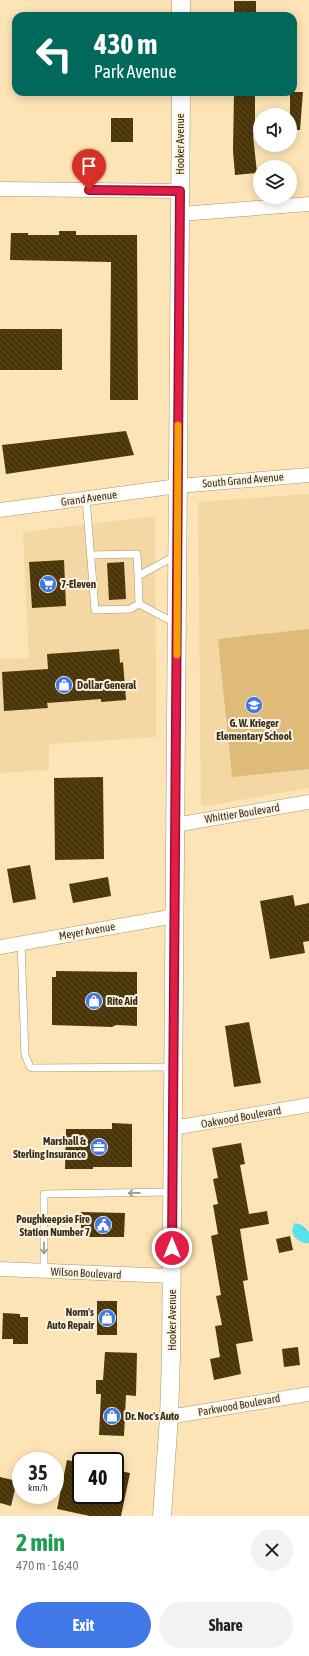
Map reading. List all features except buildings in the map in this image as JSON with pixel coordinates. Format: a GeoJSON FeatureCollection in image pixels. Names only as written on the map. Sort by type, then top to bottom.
{"type":"FeatureCollection","features":[{"type":"Feature","properties":{"kind":"street"},"geometry":{"type":"LineString","coordinates":[[181,0],[181,12]]}},
{"type":"Feature","properties":{"kind":"street","name":"Hooker Avenue"},"geometry":{"type":"LineString","coordinates":[[162,1516],[170,1417],[172,1276],[181,96]]}},
{"type":"Feature","properties":{"kind":"street"},"geometry":{"type":"LineString","coordinates":[[0,189],[180,191]]}},
{"type":"Feature","properties":{"kind":"street"},"geometry":{"type":"LineString","coordinates":[[180,214],[309,204]]}},
{"type":"Feature","properties":{"kind":"street","name":"South Grand Avenue"},"geometry":{"type":"LineString","coordinates":[[178,486],[309,475]]}},
{"type":"Feature","properties":{"kind":"street","name":"Grand Avenue"},"geometry":{"type":"LineString","coordinates":[[0,510],[178,486]]}},
{"type":"Feature","properties":{"kind":"street","name":"Whittier Boulevard"},"geometry":{"type":"LineString","coordinates":[[175,825],[309,802]]}},
{"type":"Feature","properties":{"kind":"street","name":"Meyer Avenue"},"geometry":{"type":"LineString","coordinates":[[0,947],[175,916]]}},
{"type":"Feature","properties":{"kind":"street","name":"Oakwood Boulevard"},"geometry":{"type":"LineString","coordinates":[[173,1128],[309,1105]]}},
{"type":"Feature","properties":{"kind":"street","name":"Wilson Boulevard"},"geometry":{"type":"LineString","coordinates":[[0,1269],[172,1276]]}},
{"type":"Feature","properties":{"kind":"street","name":"Parkwood Boulevard"},"geometry":{"type":"LineString","coordinates":[[170,1417],[309,1394]]}},
{"type":"Feature","properties":{"kind":"lane"},"geometry":{"type":"LineString","coordinates":[[86,498],[95,610],[130,609],[139,604]]}},
{"type":"Feature","properties":{"kind":"lane"},"geometry":{"type":"LineString","coordinates":[[90,555],[137,554],[139,604]]}},
{"type":"Feature","properties":{"kind":"lane"},"geometry":{"type":"LineString","coordinates":[[138,576],[177,554]]}},
{"type":"Feature","properties":{"kind":"lane"},"geometry":{"type":"LineString","coordinates":[[139,604],[177,624]]}},
{"type":"Feature","properties":{"kind":"lane"},"geometry":{"type":"LineString","coordinates":[[21,943],[25,1055],[30,1067],[174,1066]]}},
{"type":"Feature","properties":{"kind":"lane"},"geometry":{"type":"LineString","coordinates":[[44,1271],[44,1194],[173,1192]]}},
{"type":"Feature","properties":{"kind":"shaded area","name":"G. W. Krieger Elementary School"},"geometry":{"type":"Polygon","coordinates":[[[309,494],[309,788],[201,807],[198,502],[309,494]]]}},
{"type":"Feature","properties":{"kind":"shaded area"},"geometry":{"type":"Polygon","coordinates":[[[155,516],[156,737],[49,744],[49,770],[0,773],[0,659],[29,658],[23,532],[155,516]]]}},
{"type":"Feature","properties":{"kind":"shaded area"},"geometry":{"type":"Polygon","coordinates":[[[309,629],[309,769],[232,777],[218,639],[309,629]]]}},
{"type":"Feature","properties":{"kind":"water"},"geometry":{"type":"Polygon","coordinates":[[[295,1223],[302,1225],[309,1232],[309,1243],[301,1242],[295,1237],[292,1230],[295,1223]]]}},
{"type":"Feature","properties":{"kind":"slow traffic"},"geometry":{"type":"LineString","coordinates":[[177,655],[178,425]]}},
{"type":"Feature","properties":{"kind":"place","name":"7-Eleven"},"geometry":{"type":"Point","coordinates":[48,584]}},
{"type":"Feature","properties":{"kind":"place","name":"Dollar General"},"geometry":{"type":"Point","coordinates":[64,685]}},
{"type":"Feature","properties":{"kind":"place","name":"G. W. Krieger Elementary School"},"geometry":{"type":"Point","coordinates":[254,705]}},
{"type":"Feature","properties":{"kind":"place","name":"Rite Aid"},"geometry":{"type":"Point","coordinates":[94,1001]}},
{"type":"Feature","properties":{"kind":"place","name":"Marshall & Sterling Insurance"},"geometry":{"type":"Point","coordinates":[99,1147]}},
{"type":"Feature","properties":{"kind":"place","name":"Poughkeepsie Fire Station Number 7"},"geometry":{"type":"Point","coordinates":[103,1225]}},
{"type":"Feature","properties":{"kind":"place","name":"Norm's Auto Repair"},"geometry":{"type":"Point","coordinates":[107,1318]}},
{"type":"Feature","properties":{"kind":"place","name":"Dr. Noc's Auto"},"geometry":{"type":"Point","coordinates":[112,1416]}},
{"type":"Feature","properties":{"kind":"route"},"geometry":{"type":"LineString","coordinates":[[89,190],[180,191],[172,1248]]}}]}
